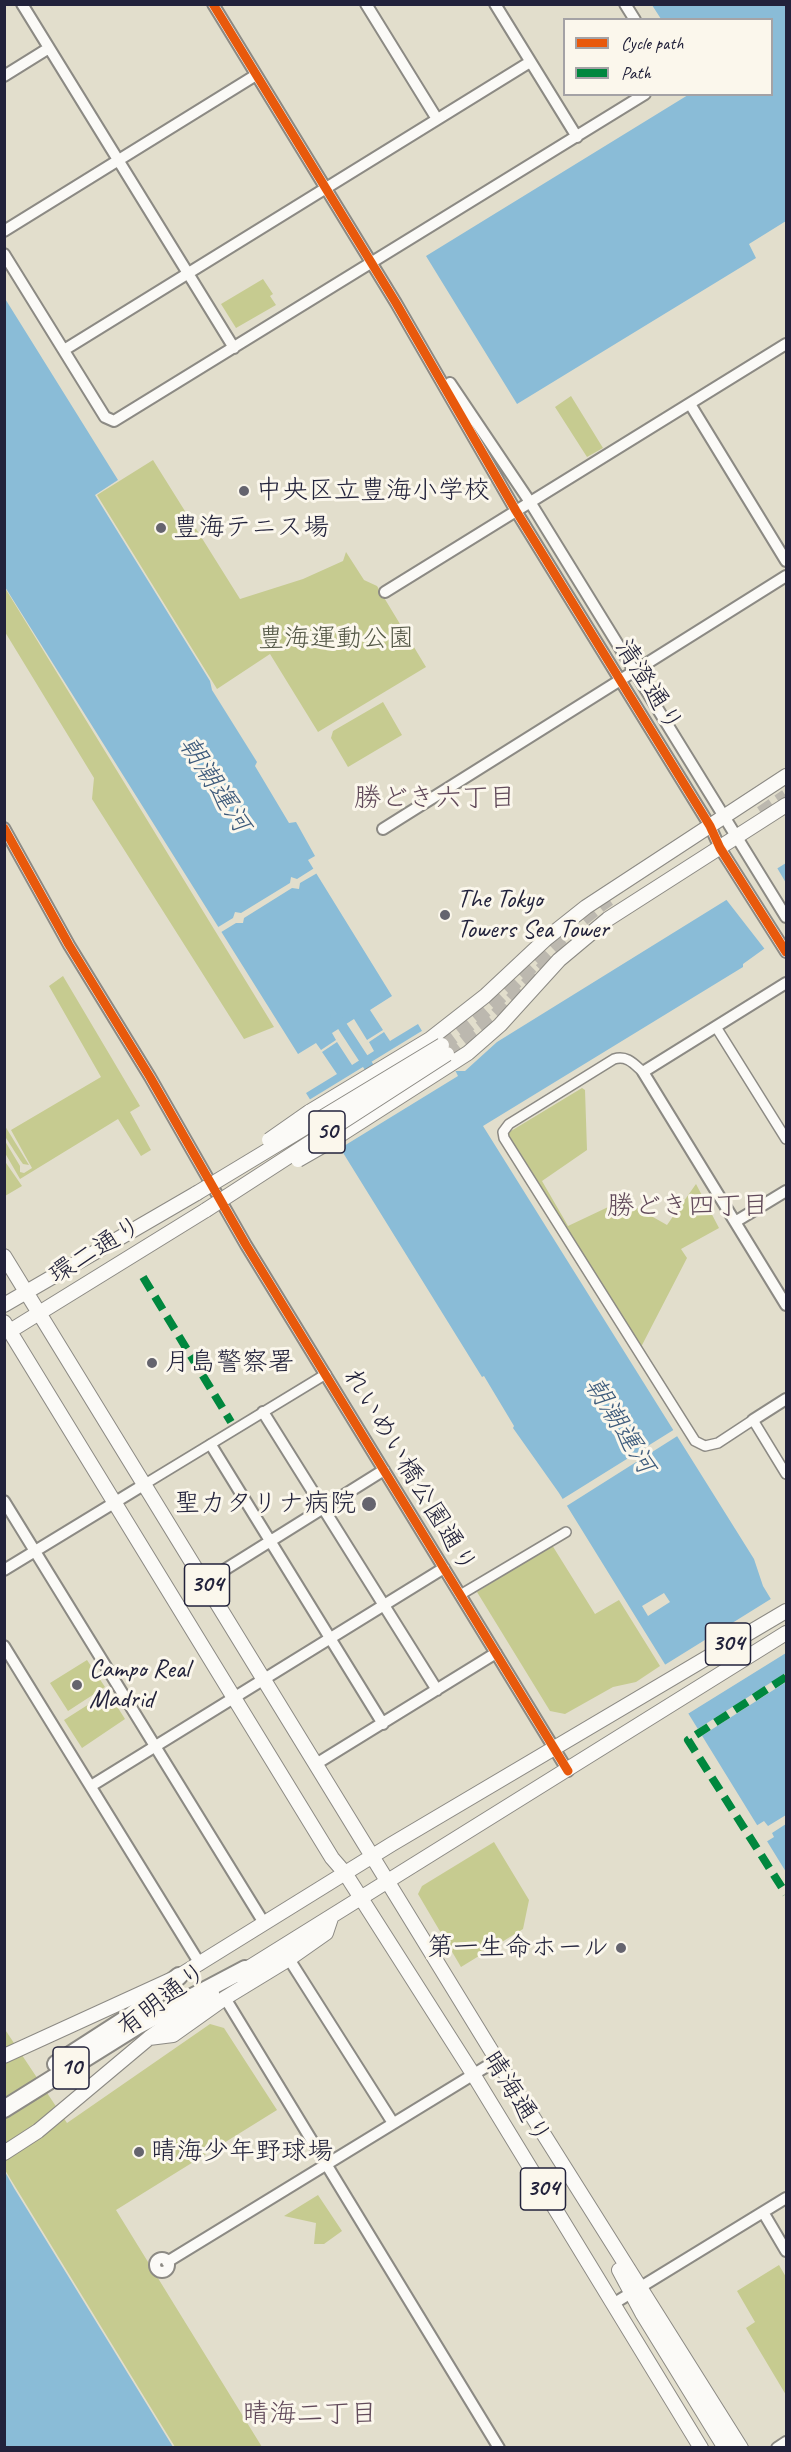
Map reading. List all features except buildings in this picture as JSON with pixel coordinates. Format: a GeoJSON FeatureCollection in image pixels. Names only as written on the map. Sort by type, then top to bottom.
{"type":"FeatureCollection","features":[{"type":"Feature","properties":{"kind":"highway","name":"10"},"geometry":{"type":"LineString","coordinates":[[4,2096],[140,2027],[245,1969]]}},
{"type":"Feature","properties":{"kind":"highway","name":"10"},"geometry":{"type":"LineString","coordinates":[[4,2109],[140,2027],[179,1976]]}},
{"type":"Feature","properties":{"kind":"main road","name":"50"},"geometry":{"type":"LineString","coordinates":[[197,1193],[309,1112],[451,1024],[586,906],[786,776]]}},
{"type":"Feature","properties":{"kind":"main road"},"geometry":{"type":"LineString","coordinates":[[754,797],[755,810],[767,818]]}},
{"type":"Feature","properties":{"kind":"main road","name":"50"},"geometry":{"type":"LineString","coordinates":[[206,1210],[326,1144],[450,1065],[500,1025],[546,974],[599,927],[786,805]]}},
{"type":"Feature","properties":{"kind":"main road"},"geometry":{"type":"LineString","coordinates":[[586,906],[587,919],[599,927]]}},
{"type":"Feature","properties":{"kind":"main road","name":"50"},"geometry":{"type":"LineString","coordinates":[[197,1193],[444,1049],[206,1210]]}},
{"type":"Feature","properties":{"kind":"main road","name":"環二通り"},"geometry":{"type":"LineString","coordinates":[[4,1305],[197,1193]]}},
{"type":"Feature","properties":{"kind":"main road","name":"環二通り"},"geometry":{"type":"LineString","coordinates":[[7,1327],[41,1313],[206,1210]]}},
{"type":"Feature","properties":{"kind":"main road","name":"304"},"geometry":{"type":"LineString","coordinates":[[4,1256],[372,1856]]}},
{"type":"Feature","properties":{"kind":"main road","name":"304"},"geometry":{"type":"LineString","coordinates":[[7,1327],[236,1697],[332,1858],[345,1873],[786,1611]]}},
{"type":"Feature","properties":{"kind":"main road","name":"304"},"geometry":{"type":"LineString","coordinates":[[361,1899],[786,1634]]}},
{"type":"Feature","properties":{"kind":"main road","name":"晴海通り"},"geometry":{"type":"LineString","coordinates":[[372,1856],[572,2180],[636,2291],[674,2366],[725,2448]]}},
{"type":"Feature","properties":{"kind":"main road","name":"晴海通り"},"geometry":{"type":"LineString","coordinates":[[345,1873],[473,2074],[701,2448]]}},
{"type":"Feature","properties":{"kind":"main road","name":"有明通り"},"geometry":{"type":"LineString","coordinates":[[4,2056],[179,1976],[345,1873]]}},
{"type":"Feature","properties":{"kind":"main road","name":"有明通り"},"geometry":{"type":"LineString","coordinates":[[245,1969],[361,1899]]}},
{"type":"Feature","properties":{"kind":"main road"},"geometry":{"type":"LineString","coordinates":[[140,2027],[173,2035],[225,1998],[289,1959],[326,1933],[331,1918]]}},
{"type":"Feature","properties":{"kind":"main road","name":"有明通り"},"geometry":{"type":"LineString","coordinates":[[4,2153],[74,2103],[140,2027]]}},
{"type":"Feature","properties":{"kind":"main road","name":"晴海通り"},"geometry":{"type":"LineString","coordinates":[[636,2291],[741,2448]]}},
{"type":"Feature","properties":{"kind":"street"},"geometry":{"type":"LineString","coordinates":[[22,4],[234,348]]}},
{"type":"Feature","properties":{"kind":"street"},"geometry":{"type":"LineString","coordinates":[[213,4],[396,303]]}},
{"type":"Feature","properties":{"kind":"street"},"geometry":{"type":"LineString","coordinates":[[366,4],[437,119]]}},
{"type":"Feature","properties":{"kind":"street"},"geometry":{"type":"LineString","coordinates":[[495,4],[577,136]]}},
{"type":"Feature","properties":{"kind":"street"},"geometry":{"type":"LineString","coordinates":[[626,4],[634,18]]}},
{"type":"Feature","properties":{"kind":"street"},"geometry":{"type":"LineString","coordinates":[[4,76],[49,48]]}},
{"type":"Feature","properties":{"kind":"street"},"geometry":{"type":"LineString","coordinates":[[64,350],[530,62]]}},
{"type":"Feature","properties":{"kind":"street"},"geometry":{"type":"LineString","coordinates":[[4,231],[256,75]]}},
{"type":"Feature","properties":{"kind":"street"},"geometry":{"type":"LineString","coordinates":[[4,254],[105,417],[112,422],[642,96]]}},
{"type":"Feature","properties":{"kind":"street","name":"清澄通り"},"geometry":{"type":"LineString","coordinates":[[396,303],[530,502],[724,818],[739,836],[786,917]]}},
{"type":"Feature","properties":{"kind":"street","name":"清澄通り"},"geometry":{"type":"LineString","coordinates":[[396,303],[516,511],[710,826],[742,885],[786,952]]}},
{"type":"Feature","properties":{"kind":"street"},"geometry":{"type":"LineString","coordinates":[[385,592],[786,344]]}},
{"type":"Feature","properties":{"kind":"street"},"geometry":{"type":"LineString","coordinates":[[690,404],[786,561]]}},
{"type":"Feature","properties":{"kind":"street"},"geometry":{"type":"LineString","coordinates":[[382,829],[634,669],[786,576]]}},
{"type":"Feature","properties":{"kind":"street","name":"れいめい橋公園通り"},"geometry":{"type":"LineString","coordinates":[[4,828],[69,945],[150,1077],[215,1193],[568,1771]]}},
{"type":"Feature","properties":{"kind":"street"},"geometry":{"type":"LineString","coordinates":[[643,1072],[786,983]]}},
{"type":"Feature","properties":{"kind":"street"},"geometry":{"type":"LineString","coordinates":[[716,1027],[786,1138]]}},
{"type":"Feature","properties":{"kind":"street"},"geometry":{"type":"LineString","coordinates":[[786,1305],[643,1072],[628,1060],[621,1057],[614,1059],[510,1124],[503,1132],[504,1138],[695,1441],[705,1446],[718,1443],[786,1399]]}},
{"type":"Feature","properties":{"kind":"street"},"geometry":{"type":"LineString","coordinates":[[735,1222],[786,1191]]}},
{"type":"Feature","properties":{"kind":"street"},"geometry":{"type":"LineString","coordinates":[[4,1570],[326,1374]]}},
{"type":"Feature","properties":{"kind":"street"},"geometry":{"type":"LineString","coordinates":[[263,1412],[436,1690]]}},
{"type":"Feature","properties":{"kind":"street"},"geometry":{"type":"LineString","coordinates":[[753,1420],[786,1474]]}},
{"type":"Feature","properties":{"kind":"street"},"geometry":{"type":"LineString","coordinates":[[211,1445],[383,1724]]}},
{"type":"Feature","properties":{"kind":"street"},"geometry":{"type":"LineString","coordinates":[[205,1582],[384,1470]]}},
{"type":"Feature","properties":{"kind":"street"},"geometry":{"type":"LineString","coordinates":[[4,1501],[264,1923]]}},
{"type":"Feature","properties":{"kind":"street"},"geometry":{"type":"LineString","coordinates":[[460,1595],[566,1532]]}},
{"type":"Feature","properties":{"kind":"street"},"geometry":{"type":"LineString","coordinates":[[91,1786],[444,1568]]}},
{"type":"Feature","properties":{"kind":"street"},"geometry":{"type":"LineString","coordinates":[[4,1646],[200,1964]]}},
{"type":"Feature","properties":{"kind":"street"},"geometry":{"type":"LineString","coordinates":[[316,1764],[496,1653]]}},
{"type":"Feature","properties":{"kind":"street"},"geometry":{"type":"LineString","coordinates":[[289,1959],[393,2123]]}},
{"type":"Feature","properties":{"kind":"street"},"geometry":{"type":"LineString","coordinates":[[225,1998],[500,2448]]}},
{"type":"Feature","properties":{"kind":"street"},"geometry":{"type":"LineString","coordinates":[[167,2262],[497,2060]]}},
{"type":"Feature","properties":{"kind":"street"},"geometry":{"type":"LineString","coordinates":[[613,2304],[786,2198]]}},
{"type":"Feature","properties":{"kind":"street"},"geometry":{"type":"LineString","coordinates":[[763,2212],[786,2251]]}},
{"type":"Feature","properties":{"kind":"street"},"geometry":{"type":"LineString","coordinates":[[777,2448],[786,2442]]}},
{"type":"Feature","properties":{"kind":"green space"},"geometry":{"type":"Polygon","coordinates":[[[263,279],[273,294],[270,296],[276,305],[236,328],[221,304],[263,279]]]}},
{"type":"Feature","properties":{"kind":"green space"},"geometry":{"type":"Polygon","coordinates":[[[571,396],[603,448],[587,457],[555,407],[571,396]]]}},
{"type":"Feature","properties":{"kind":"green space","name":"豊海運動公園"},"geometry":{"type":"Polygon","coordinates":[[[153,460],[240,599],[303,579],[343,561],[346,552],[364,580],[377,586],[426,667],[318,732],[270,654],[217,689],[97,495],[153,460]]]}},
{"type":"Feature","properties":{"kind":"green space"},"geometry":{"type":"Polygon","coordinates":[[[5,588],[274,1027],[244,1039],[92,799],[94,778],[5,632],[5,588]]]}},
{"type":"Feature","properties":{"kind":"green space"},"geometry":{"type":"Polygon","coordinates":[[[383,702],[402,735],[348,767],[331,738],[333,731],[383,702]]]}},
{"type":"Feature","properties":{"kind":"green space"},"geometry":{"type":"Polygon","coordinates":[[[63,976],[140,1106],[130,1112],[151,1150],[141,1156],[118,1119],[20,1179],[5,1153],[5,1141],[20,1166],[20,1172],[24,1173],[32,1168],[11,1130],[101,1077],[49,986],[63,976]]]}},
{"type":"Feature","properties":{"kind":"green space"},"geometry":{"type":"Polygon","coordinates":[[[582,1088],[585,1090],[587,1150],[542,1181],[568,1226],[623,1200],[667,1225],[696,1184],[719,1228],[681,1249],[687,1258],[640,1349],[506,1134],[582,1088]]]}},
{"type":"Feature","properties":{"kind":"green space"},"geometry":{"type":"Polygon","coordinates":[[[4,1126],[29,1165],[23,1164],[6,1138],[4,1126]]]}},
{"type":"Feature","properties":{"kind":"green space"},"geometry":{"type":"Polygon","coordinates":[[[4,1160],[22,1186],[5,1196],[4,1196],[4,1160]]]}},
{"type":"Feature","properties":{"kind":"green space"},"geometry":{"type":"Polygon","coordinates":[[[552,1545],[595,1614],[619,1600],[660,1666],[636,1682],[613,1687],[565,1714],[550,1711],[477,1592],[552,1545]]]}},
{"type":"Feature","properties":{"kind":"green space","name":"Campo Real Madrid"},"geometry":{"type":"Polygon","coordinates":[[[87,1660],[105,1687],[68,1711],[50,1683],[87,1660]]]}},
{"type":"Feature","properties":{"kind":"green space"},"geometry":{"type":"Polygon","coordinates":[[[108,1692],[125,1719],[82,1748],[64,1720],[108,1692]]]}},
{"type":"Feature","properties":{"kind":"green space"},"geometry":{"type":"Polygon","coordinates":[[[494,1842],[529,1900],[523,1929],[461,1967],[418,1894],[422,1886],[494,1842]]]}},
{"type":"Feature","properties":{"kind":"green space"},"geometry":{"type":"Polygon","coordinates":[[[210,2024],[224,2028],[277,2110],[116,2210],[262,2447],[175,2447],[5,2170],[4,2028],[67,2123],[210,2024]]]}},
{"type":"Feature","properties":{"kind":"green space"},"geometry":{"type":"Polygon","coordinates":[[[318,2195],[342,2231],[324,2244],[314,2244],[316,2223],[284,2216],[318,2195]]]}},
{"type":"Feature","properties":{"kind":"green space"},"geometry":{"type":"Polygon","coordinates":[[[779,2265],[786,2277],[786,2395],[746,2328],[755,2322],[737,2291],[779,2265]]]}},
{"type":"Feature","properties":{"kind":"water"},"geometry":{"type":"Polygon","coordinates":[[[652,5],[786,5],[786,221],[749,244],[756,258],[517,404],[426,256],[686,96],[773,96],[773,18],[660,18],[652,5]]]}},
{"type":"Feature","properties":{"kind":"water"},"geometry":{"type":"Polygon","coordinates":[[[4,297],[118,480],[95,495],[210,681],[212,690],[257,762],[255,766],[289,823],[296,822],[315,856],[308,860],[392,996],[370,1010],[383,1030],[367,1040],[354,1019],[332,1033],[336,1040],[321,1050],[316,1043],[298,1054],[5,587],[4,297]]]}},
{"type":"Feature","properties":{"kind":"water"},"geometry":{"type":"Polygon","coordinates":[[[786,863],[786,933],[743,964],[743,967],[483,1126],[754,1559],[763,1586],[786,1624],[786,1872],[688,1713],[693,1710],[679,1687],[559,1493],[513,1428],[514,1426],[484,1376],[482,1377],[306,1093],[337,1074],[322,1052],[337,1042],[352,1065],[374,1051],[369,1042],[384,1032],[390,1041],[418,1024],[445,1071],[465,1071],[497,1042],[786,863]]]}},
{"type":"Feature","properties":{"kind":"water"},"geometry":{"type":"Polygon","coordinates":[[[4,2170],[14,2188],[173,2447],[5,2447],[4,2170]]]}},
{"type":"Feature","properties":{"kind":"pier"},"geometry":{"type":"Polygon","coordinates":[[[776,866],[786,883],[786,938],[767,952],[725,898],[776,866]]]}},
{"type":"Feature","properties":{"kind":"pier"},"geometry":{"type":"Polygon","coordinates":[[[316,867],[319,872],[300,883],[299,889],[292,888],[244,918],[243,923],[236,923],[218,934],[215,929],[233,918],[235,912],[241,913],[290,883],[291,877],[297,879],[316,867]]]}},
{"type":"Feature","properties":{"kind":"pier"},"geometry":{"type":"Polygon","coordinates":[[[425,1029],[447,1069],[454,1068],[458,1076],[339,1149],[309,1100],[425,1029]]]}},
{"type":"Feature","properties":{"kind":"pier"},"geometry":{"type":"Polygon","coordinates":[[[675,1429],[679,1435],[565,1507],[561,1500],[675,1429]]]}},
{"type":"Feature","properties":{"kind":"pier"},"geometry":{"type":"Polygon","coordinates":[[[664,1593],[670,1602],[648,1616],[642,1606],[664,1593]]]}},
{"type":"Feature","properties":{"kind":"pier"},"geometry":{"type":"Polygon","coordinates":[[[774,1597],[786,1618],[786,1653],[686,1715],[689,1709],[663,1666],[774,1597]]]}},
{"type":"Feature","properties":{"kind":"pier"},"geometry":{"type":"Polygon","coordinates":[[[786,1673],[786,1682],[700,1737],[696,1730],[786,1673]]]}},
{"type":"Feature","properties":{"kind":"pier"},"geometry":{"type":"Polygon","coordinates":[[[786,1815],[786,1824],[772,1833],[774,1837],[766,1842],[756,1826],[764,1821],[768,1826],[786,1815]]]}},
{"type":"Feature","properties":{"kind":"waterway","name":"朝潮運河"},"geometry":{"type":"LineString","coordinates":[[335,1015],[371,1070]]}},
{"type":"Feature","properties":{"kind":"tunnel"},"geometry":{"type":"LineString","coordinates":[[761,813],[786,796]]}},
{"type":"Feature","properties":{"kind":"tunnel"},"geometry":{"type":"LineString","coordinates":[[442,1045],[486,1011],[566,934],[609,899]]}},
{"type":"Feature","properties":{"kind":"tunnel"},"geometry":{"type":"LineString","coordinates":[[447,1054],[494,1017],[551,960]]}},
{"type":"Feature","properties":{"kind":"marked path"},"geometry":{"type":"LineString","coordinates":[[143,1277],[231,1422]]}},
{"type":"Feature","properties":{"kind":"marked path"},"geometry":{"type":"LineString","coordinates":[[786,1677],[688,1740],[786,1894]]}},
{"type":"Feature","properties":{"kind":"cycle path"},"geometry":{"type":"LineString","coordinates":[[213,4],[396,303],[516,511],[710,826],[720,848],[786,952]]}},
{"type":"Feature","properties":{"kind":"cycle path"},"geometry":{"type":"LineString","coordinates":[[4,828],[69,945],[150,1077],[246,1245],[568,1771]]}},
{"type":"Feature","properties":{"kind":"place","name":"中央区立豊海小学校"},"geometry":{"type":"Point","coordinates":[244,491]}},
{"type":"Feature","properties":{"kind":"place","name":"豊海テニス場"},"geometry":{"type":"Point","coordinates":[161,528]}},
{"type":"Feature","properties":{"kind":"place","name":"The Tokyo Towers Sea Tower"},"geometry":{"type":"Point","coordinates":[445,915]}},
{"type":"Feature","properties":{"kind":"place","name":"月島警察署"},"geometry":{"type":"Point","coordinates":[152,1363]}},
{"type":"Feature","properties":{"kind":"place","name":"聖カタリナ病院"},"geometry":{"type":"Point","coordinates":[369,1504]}},
{"type":"Feature","properties":{"kind":"place","name":"Campo Real Madrid"},"geometry":{"type":"Point","coordinates":[77,1685]}},
{"type":"Feature","properties":{"kind":"place","name":"第一生命ホール"},"geometry":{"type":"Point","coordinates":[621,1948]}},
{"type":"Feature","properties":{"kind":"place","name":"晴海少年野球場"},"geometry":{"type":"Point","coordinates":[139,2152]}},
{"type":"Feature","properties":{"kind":"district","name":"勝どき六丁目"},"geometry":{"type":"Point","coordinates":[435,799]}},
{"type":"Feature","properties":{"kind":"district","name":"勝どき四丁目"},"geometry":{"type":"Point","coordinates":[688,1207]}},
{"type":"Feature","properties":{"kind":"district","name":"晴海二丁目"},"geometry":{"type":"Point","coordinates":[310,2415]}}]}
